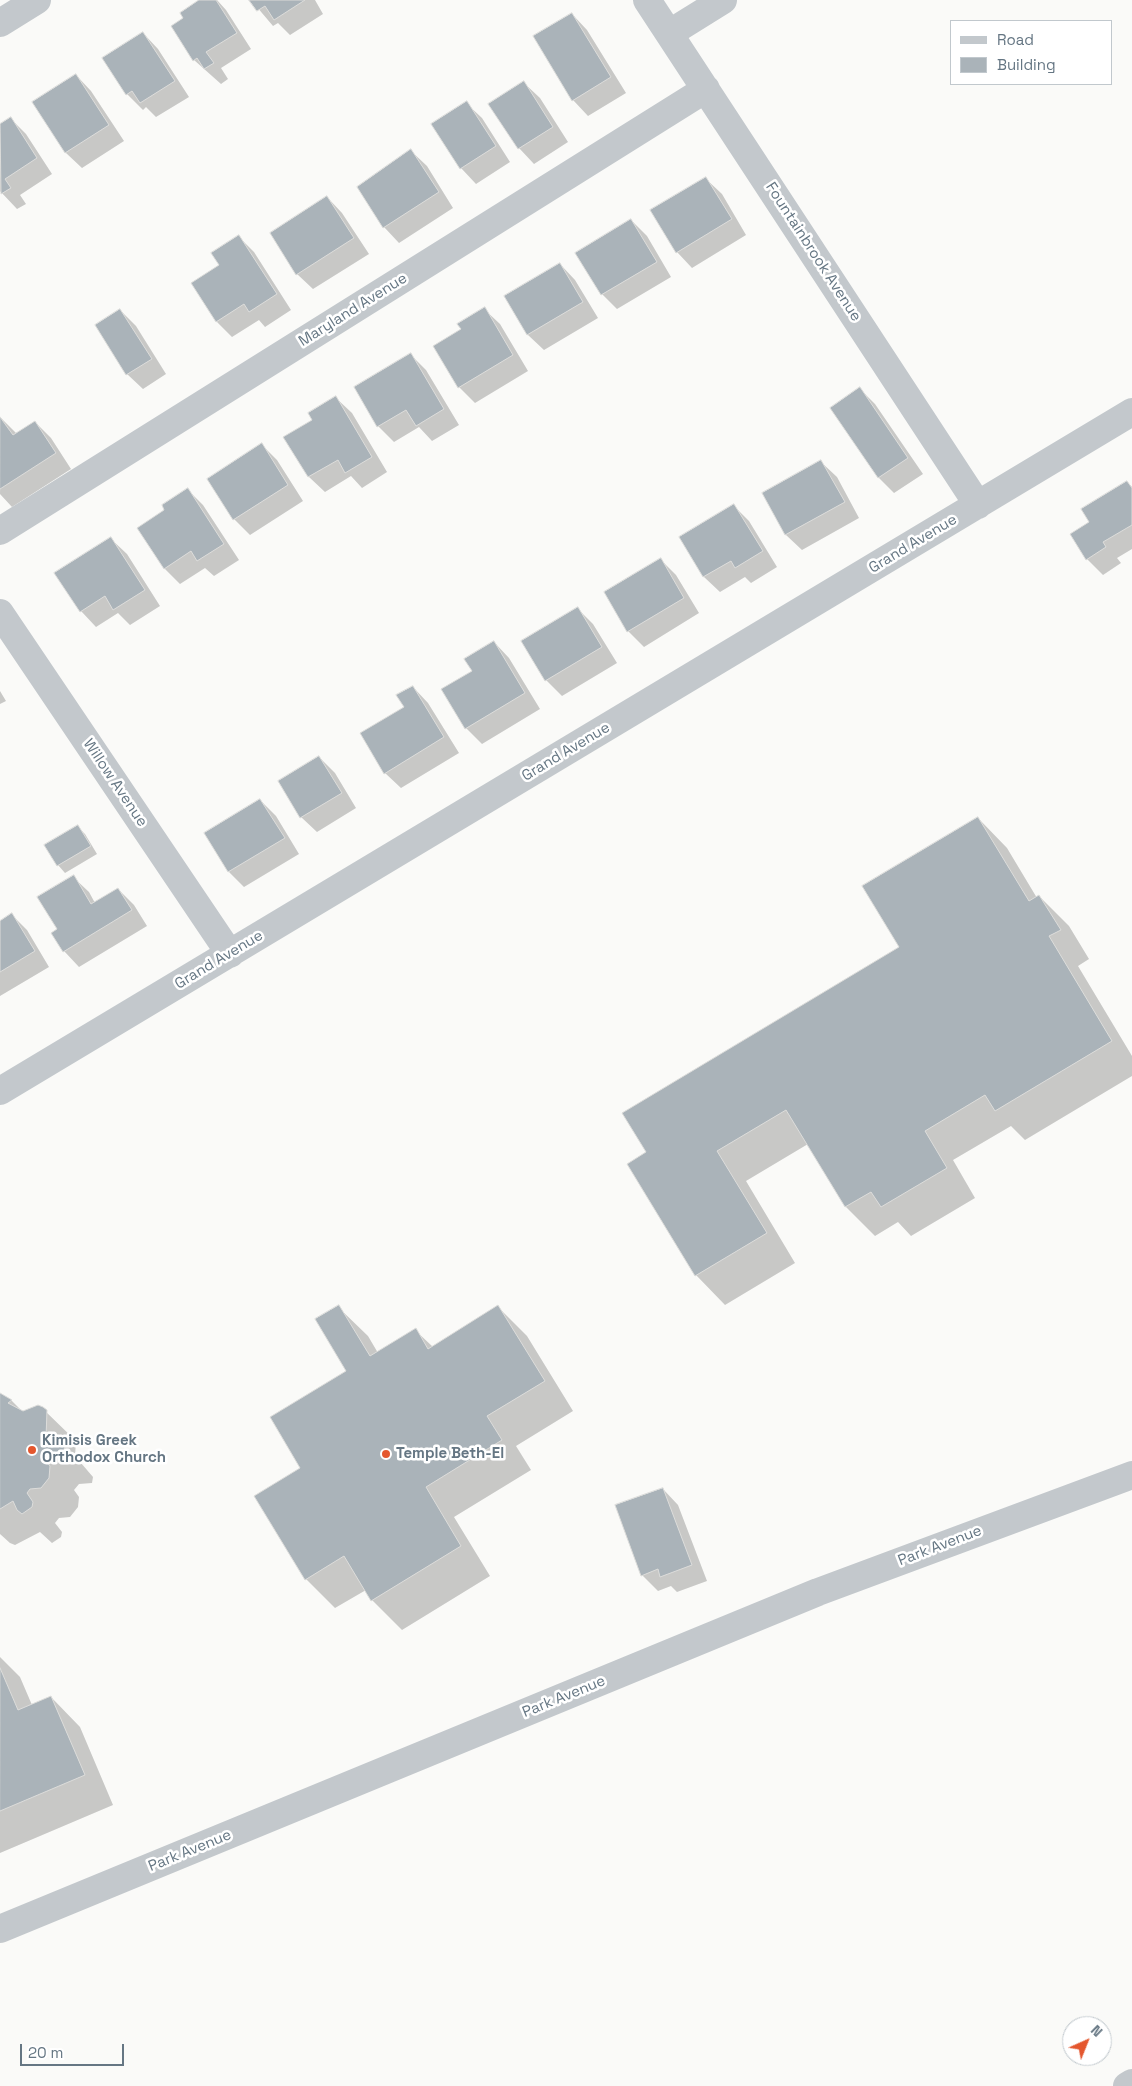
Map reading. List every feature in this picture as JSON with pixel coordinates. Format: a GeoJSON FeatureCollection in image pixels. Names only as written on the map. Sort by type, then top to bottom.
{"type":"FeatureCollection","features":[{"type":"Feature","properties":{"kind":"street"},"geometry":{"type":"LineString","coordinates":[[0,23],[38,0]]}},
{"type":"Feature","properties":{"kind":"street","name":"Fountainbrook Avenue"},"geometry":{"type":"LineString","coordinates":[[647,0],[978,504]]}},
{"type":"Feature","properties":{"kind":"street"},"geometry":{"type":"LineString","coordinates":[[670,33],[723,0]]}},
{"type":"Feature","properties":{"kind":"street","name":"Maryland Avenue"},"geometry":{"type":"LineString","coordinates":[[0,532],[706,89]]}},
{"type":"Feature","properties":{"kind":"street","name":"Grand Avenue"},"geometry":{"type":"LineString","coordinates":[[0,1092],[1132,412]]}},
{"type":"Feature","properties":{"kind":"street","name":"Willow Avenue"},"geometry":{"type":"LineString","coordinates":[[0,613],[230,954]]}},
{"type":"Feature","properties":{"kind":"street","name":"Park Avenue"},"geometry":{"type":"LineString","coordinates":[[0,1930],[818,1592],[1132,1475]]}},
{"type":"Feature","properties":{"kind":"street"},"geometry":{"type":"LineString","coordinates":[[1126,2086],[1132,2083]]}},
{"type":"Feature","properties":{"kind":"building"},"geometry":{"type":"Polygon","coordinates":[[[199,0],[216,0],[237,33],[206,52],[214,63],[204,69],[197,58],[193,61],[171,26],[183,18],[180,13],[199,0]]]}},
{"type":"Feature","properties":{"kind":"building"},"geometry":{"type":"Polygon","coordinates":[[[249,0],[305,0],[274,20],[265,6],[257,11],[249,0]]]}},
{"type":"Feature","properties":{"kind":"building"},"geometry":{"type":"Polygon","coordinates":[[[572,13],[611,77],[572,101],[533,36],[572,13]]]}},
{"type":"Feature","properties":{"kind":"building"},"geometry":{"type":"Polygon","coordinates":[[[143,32],[175,81],[140,103],[132,91],[126,95],[102,58],[143,32]]]}},
{"type":"Feature","properties":{"kind":"building"},"geometry":{"type":"Polygon","coordinates":[[[76,74],[109,125],[65,153],[32,102],[76,74]]]}},
{"type":"Feature","properties":{"kind":"building"},"geometry":{"type":"Polygon","coordinates":[[[524,81],[553,127],[518,149],[488,104],[524,81]]]}},
{"type":"Feature","properties":{"kind":"building"},"geometry":{"type":"Polygon","coordinates":[[[467,101],[496,146],[460,169],[431,124],[467,101]]]}},
{"type":"Feature","properties":{"kind":"building"},"geometry":{"type":"Polygon","coordinates":[[[11,117],[37,158],[5,179],[11,188],[1,194],[0,124],[11,117]]]}},
{"type":"Feature","properties":{"kind":"building"},"geometry":{"type":"Polygon","coordinates":[[[411,149],[439,192],[383,228],[357,187],[411,149]]]}},
{"type":"Feature","properties":{"kind":"building"},"geometry":{"type":"Polygon","coordinates":[[[706,177],[732,219],[676,253],[650,210],[706,177]]]}},
{"type":"Feature","properties":{"kind":"building"},"geometry":{"type":"Polygon","coordinates":[[[327,196],[354,238],[296,275],[270,233],[327,196]]]}},
{"type":"Feature","properties":{"kind":"building"},"geometry":{"type":"Polygon","coordinates":[[[631,219],[657,262],[601,295],[575,253],[631,219]]]}},
{"type":"Feature","properties":{"kind":"building"},"geometry":{"type":"Polygon","coordinates":[[[239,235],[277,294],[249,312],[244,304],[216,322],[191,283],[219,265],[211,253],[239,235]]]}},
{"type":"Feature","properties":{"kind":"building"},"geometry":{"type":"Polygon","coordinates":[[[560,263],[583,302],[527,335],[504,296],[560,263]]]}},
{"type":"Feature","properties":{"kind":"building"},"geometry":{"type":"Polygon","coordinates":[[[485,307],[513,355],[458,388],[433,346],[461,329],[457,324],[485,307]]]}},
{"type":"Feature","properties":{"kind":"building"},"geometry":{"type":"Polygon","coordinates":[[[120,309],[152,359],[126,375],[95,325],[120,309]]]}},
{"type":"Feature","properties":{"kind":"building"},"geometry":{"type":"Polygon","coordinates":[[[411,353],[444,409],[416,426],[406,410],[377,427],[354,387],[411,353]]]}},
{"type":"Feature","properties":{"kind":"building"},"geometry":{"type":"Polygon","coordinates":[[[860,387],[908,458],[878,478],[830,408],[860,387]]]}},
{"type":"Feature","properties":{"kind":"building"},"geometry":{"type":"Polygon","coordinates":[[[336,396],[372,457],[345,473],[338,460],[308,477],[283,437],[312,420],[308,413],[336,396]]]}},
{"type":"Feature","properties":{"kind":"building"},"geometry":{"type":"Polygon","coordinates":[[[0,417],[13,435],[35,421],[56,453],[0,489],[0,417]]]}},
{"type":"Feature","properties":{"kind":"building"},"geometry":{"type":"Polygon","coordinates":[[[262,443],[288,485],[233,520],[207,479],[262,443]]]}},
{"type":"Feature","properties":{"kind":"building"},"geometry":{"type":"Polygon","coordinates":[[[821,460],[845,502],[785,535],[762,493],[821,460]]]}},
{"type":"Feature","properties":{"kind":"building"},"geometry":{"type":"Polygon","coordinates":[[[1127,481],[1132,488],[1132,525],[1103,542],[1106,547],[1086,560],[1070,534],[1089,522],[1081,509],[1127,481]]]}},
{"type":"Feature","properties":{"kind":"building"},"geometry":{"type":"Polygon","coordinates":[[[188,488],[224,544],[197,561],[191,551],[164,569],[137,528],[164,510],[162,505],[188,488]]]}},
{"type":"Feature","properties":{"kind":"building"},"geometry":{"type":"Polygon","coordinates":[[[734,504],[763,551],[735,568],[731,561],[703,577],[679,537],[734,504]]]}},
{"type":"Feature","properties":{"kind":"building"},"geometry":{"type":"Polygon","coordinates":[[[111,537],[145,590],[113,610],[105,596],[80,612],[54,573],[111,537]]]}},
{"type":"Feature","properties":{"kind":"building"},"geometry":{"type":"Polygon","coordinates":[[[661,558],[684,598],[627,632],[604,592],[661,558]]]}},
{"type":"Feature","properties":{"kind":"building"},"geometry":{"type":"Polygon","coordinates":[[[578,607],[602,647],[545,681],[521,641],[578,607]]]}},
{"type":"Feature","properties":{"kind":"building"},"geometry":{"type":"Polygon","coordinates":[[[494,641],[525,693],[465,729],[441,689],[472,671],[464,659],[494,641]]]}},
{"type":"Feature","properties":{"kind":"building"},"geometry":{"type":"Polygon","coordinates":[[[413,686],[444,737],[384,774],[360,733],[404,707],[396,695],[413,686]]]}},
{"type":"Feature","properties":{"kind":"building"},"geometry":{"type":"Polygon","coordinates":[[[319,756],[342,793],[300,818],[278,781],[319,756]]]}},
{"type":"Feature","properties":{"kind":"building"},"geometry":{"type":"Polygon","coordinates":[[[260,799],[285,838],[228,872],[204,833],[260,799]]]}},
{"type":"Feature","properties":{"kind":"building"},"geometry":{"type":"Polygon","coordinates":[[[978,817],[1029,901],[1039,895],[1061,930],[1049,936],[1112,1041],[995,1111],[985,1095],[925,1131],[947,1168],[881,1207],[871,1192],[845,1207],[786,1110],[717,1151],[767,1233],[695,1276],[627,1164],[646,1152],[622,1113],[899,947],[862,886],[978,817]]]}},
{"type":"Feature","properties":{"kind":"building"},"geometry":{"type":"Polygon","coordinates":[[[78,825],[91,846],[57,866],[44,845],[78,825]]]}},
{"type":"Feature","properties":{"kind":"building"},"geometry":{"type":"Polygon","coordinates":[[[74,875],[91,904],[118,888],[132,910],[63,952],[51,933],[57,929],[37,897],[74,875]]]}},
{"type":"Feature","properties":{"kind":"building"},"geometry":{"type":"Polygon","coordinates":[[[12,913],[35,951],[0,972],[0,921],[12,913]]]}},
{"type":"Feature","properties":{"kind":"building","name":"Temple Beth-El"},"geometry":{"type":"Polygon","coordinates":[[[339,1305],[370,1356],[416,1328],[428,1349],[498,1305],[545,1381],[487,1416],[502,1440],[426,1487],[461,1546],[371,1601],[344,1556],[305,1580],[254,1496],[300,1468],[270,1417],[346,1371],[315,1319],[339,1305]]]}},
{"type":"Feature","properties":{"kind":"building","name":"Kimisis Greek Orthodox Church"},"geometry":{"type":"Polygon","coordinates":[[[0,1393],[12,1400],[8,1403],[23,1411],[38,1405],[47,1410],[46,1438],[48,1441],[58,1439],[63,1442],[65,1447],[62,1454],[50,1455],[45,1460],[50,1466],[49,1478],[41,1488],[30,1489],[27,1493],[33,1502],[32,1507],[22,1514],[17,1510],[13,1501],[0,1509],[0,1393]]]}},
{"type":"Feature","properties":{"kind":"building"},"geometry":{"type":"Polygon","coordinates":[[[663,1488],[692,1565],[660,1577],[658,1569],[641,1576],[615,1505],[663,1488]]]}},
{"type":"Feature","properties":{"kind":"building"},"geometry":{"type":"Polygon","coordinates":[[[0,1668],[18,1710],[51,1696],[85,1775],[0,1811],[0,1668]]]}},
{"type":"Feature","properties":{"kind":"place","name":"Kimisis Greek Orthodox Church"},"geometry":{"type":"Point","coordinates":[32,1450]}},
{"type":"Feature","properties":{"kind":"place","name":"Temple Beth-El"},"geometry":{"type":"Point","coordinates":[386,1454]}}]}
